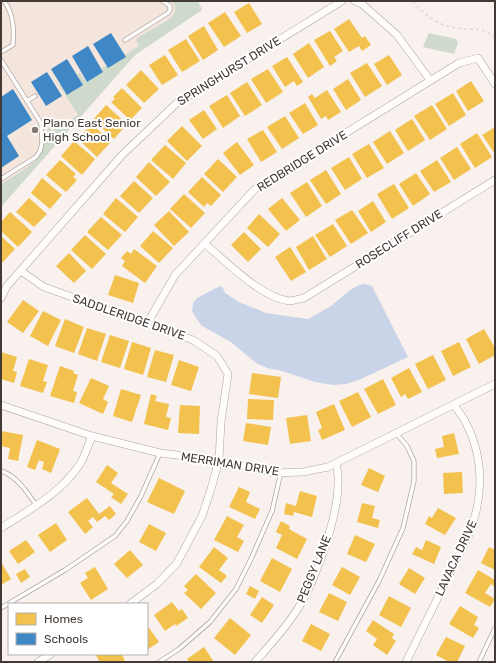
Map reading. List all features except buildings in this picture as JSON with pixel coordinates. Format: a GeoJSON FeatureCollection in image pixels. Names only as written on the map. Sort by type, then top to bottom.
{"type":"FeatureCollection","features":[{"type":"Feature","properties":{"kind":"street","name":"SPRINGHURST DRIVE"},"geometry":{"type":"LineString","coordinates":[[1,298],[7,286],[122,155],[178,102],[342,1]]}},
{"type":"Feature","properties":{"kind":"street"},"geometry":{"type":"LineString","coordinates":[[355,1],[362,4],[397,35],[430,80]]}},
{"type":"Feature","properties":{"kind":"street","name":"REDBRIDGE DRIVE"},"geometry":{"type":"LineString","coordinates":[[147,324],[175,275],[255,189],[459,63],[478,58],[495,84]]}},
{"type":"Feature","properties":{"kind":"street","name":"ROSECLIFF DRIVE"},"geometry":{"type":"LineString","coordinates":[[205,244],[249,281],[270,295],[290,301],[304,298],[495,180]]}},
{"type":"Feature","properties":{"kind":"street","name":"SADDLERIDGE DRIVE"},"geometry":{"type":"LineString","coordinates":[[21,271],[44,287],[193,340],[217,356],[228,374],[221,422],[219,460]]}},
{"type":"Feature","properties":{"kind":"street","name":"MERRIMAN DRIVE"},"geometry":{"type":"LineString","coordinates":[[1,405],[92,436],[160,453],[219,460],[274,473],[303,472],[328,467],[495,384]]}},
{"type":"Feature","properties":{"kind":"street","name":"LAVACA DRIVE"},"geometry":{"type":"LineString","coordinates":[[406,662],[468,537],[475,520],[479,500],[479,463],[466,423],[454,405]]}},
{"type":"Feature","properties":{"kind":"street"},"geometry":{"type":"LineString","coordinates":[[1,528],[52,494],[69,478],[80,463],[92,436]]}},
{"type":"Feature","properties":{"kind":"street"},"geometry":{"type":"LineString","coordinates":[[131,603],[157,584],[177,563],[202,516],[219,460]]}},
{"type":"Feature","properties":{"kind":"street","name":"PEGGY LANE"},"geometry":{"type":"LineString","coordinates":[[255,662],[277,638],[298,609],[311,582],[325,547],[335,510],[338,484],[336,463]]}},
{"type":"Feature","properties":{"kind":"street"},"geometry":{"type":"LineString","coordinates":[[38,662],[49,655]]}},
{"type":"Feature","properties":{"kind":"lane"},"geometry":{"type":"LineString","coordinates":[[1,52],[13,45],[14,29],[11,14],[4,1]]}},
{"type":"Feature","properties":{"kind":"lane"},"geometry":{"type":"LineString","coordinates":[[125,40],[168,13],[170,6],[164,1]]}},
{"type":"Feature","properties":{"kind":"lane"},"geometry":{"type":"LineString","coordinates":[[1,60],[41,123],[42,143],[40,151],[36,157],[1,179]]}},
{"type":"Feature","properties":{"kind":"lane"},"geometry":{"type":"LineString","coordinates":[[27,101],[35,96]]}},
{"type":"Feature","properties":{"kind":"lane"},"geometry":{"type":"LineString","coordinates":[[335,662],[379,582],[403,528],[414,481],[414,461],[407,446],[396,433]]}},
{"type":"Feature","properties":{"kind":"lane"},"geometry":{"type":"LineString","coordinates":[[9,603],[65,570],[115,536],[127,521],[141,496],[160,453]]}},
{"type":"Feature","properties":{"kind":"lane"},"geometry":{"type":"LineString","coordinates":[[1,470],[14,478],[27,492],[36,505]]}},
{"type":"Feature","properties":{"kind":"lane"},"geometry":{"type":"LineString","coordinates":[[159,662],[179,649],[210,622],[236,589],[272,511],[281,472]]}},
{"type":"Feature","properties":{"kind":"lane"},"geometry":{"type":"LineString","coordinates":[[478,662],[495,628]]}},
{"type":"Feature","properties":{"kind":"path"},"geometry":{"type":"LineString","coordinates":[[413,1],[421,12],[439,23],[457,28],[476,28],[490,33],[495,38]]}},
{"type":"Feature","properties":{"kind":"shaded area","name":"Plano East Senior High School"},"geometry":{"type":"Polygon","coordinates":[[[1,1],[198,1],[202,10],[135,55],[1,205],[1,1]]]}},
{"type":"Feature","properties":{"kind":"green space"},"geometry":{"type":"Polygon","coordinates":[[[172,1],[198,1],[202,10],[135,55],[1,207],[1,184],[27,168],[33,162],[38,156],[46,140],[48,128],[50,127],[52,131],[78,115],[59,85],[60,84],[68,95],[83,85],[77,74],[80,73],[86,82],[103,72],[102,68],[126,57],[125,55],[139,46],[136,41],[137,38],[171,18],[175,10],[175,5],[172,1]]]}},
{"type":"Feature","properties":{"kind":"green space"},"geometry":{"type":"Polygon","coordinates":[[[429,33],[456,39],[458,43],[454,54],[423,47],[429,33]]]}},
{"type":"Feature","properties":{"kind":"water"},"geometry":{"type":"Polygon","coordinates":[[[365,284],[372,286],[408,357],[361,379],[346,384],[333,385],[315,382],[282,371],[267,368],[256,363],[231,342],[202,326],[192,311],[193,303],[197,298],[220,286],[223,288],[225,293],[239,302],[266,313],[308,319],[331,306],[350,290],[359,285],[365,284]]]}},
{"type":"Feature","properties":{"kind":"place","name":"Plano East Senior High School"},"geometry":{"type":"Point","coordinates":[35,130]}}]}
